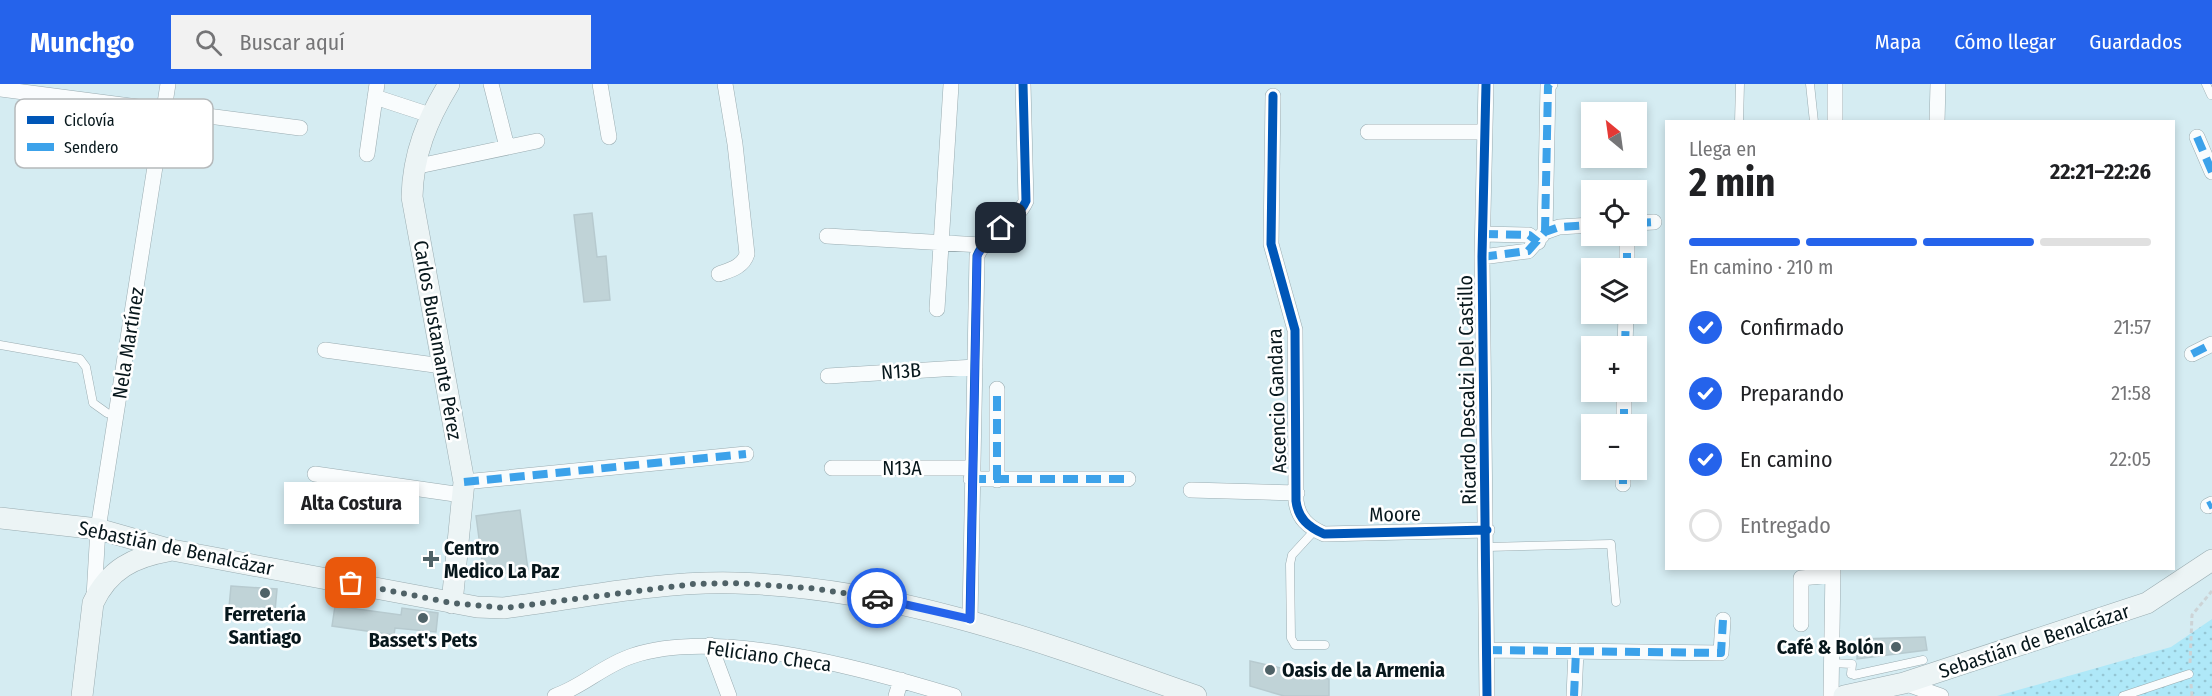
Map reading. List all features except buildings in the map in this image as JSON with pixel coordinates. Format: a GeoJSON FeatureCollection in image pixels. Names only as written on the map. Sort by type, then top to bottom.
{"type":"FeatureCollection","features":[{"type":"Feature","properties":{"kind":"main road","name":"Carlos Bustamante Pérez"},"geometry":{"type":"LineString","coordinates":[[449,84],[430,115],[414,166],[412,197],[463,488],[452,603]]}},
{"type":"Feature","properties":{"kind":"main road","name":"Sebastián de Benalcázar"},"geometry":{"type":"LineString","coordinates":[[0,518],[99,529],[172,550],[452,603],[504,608],[672,586],[734,583],[810,588],[878,598],[970,619],[1196,696]]}},
{"type":"Feature","properties":{"kind":"main road","name":"Nela Martínez"},"geometry":{"type":"LineString","coordinates":[[82,696],[93,603],[104,584],[124,564],[142,556],[172,550]]}},
{"type":"Feature","properties":{"kind":"main road","name":"Sebastián de Benalcázar"},"geometry":{"type":"LineString","coordinates":[[1844,696],[1904,683],[2147,603],[2212,560]]}},
{"type":"Feature","properties":{"kind":"street","name":"Nela Martínez"},"geometry":{"type":"LineString","coordinates":[[166,99],[168,84]]}},
{"type":"Feature","properties":{"kind":"street"},"geometry":{"type":"LineString","coordinates":[[491,84],[507,147]]}},
{"type":"Feature","properties":{"kind":"street"},"geometry":{"type":"LineString","coordinates":[[600,84],[609,137]]}},
{"type":"Feature","properties":{"kind":"street"},"geometry":{"type":"LineString","coordinates":[[719,274],[738,267],[745,261],[747,254],[735,144],[725,84]]}},
{"type":"Feature","properties":{"kind":"street"},"geometry":{"type":"LineString","coordinates":[[970,619],[977,256],[981,245],[1022,211],[1026,201],[1023,84]]}},
{"type":"Feature","properties":{"kind":"street","name":"Ricardo Descalzi Del Castillo"},"geometry":{"type":"LineString","coordinates":[[1486,84],[1482,257],[1487,530],[1487,696]]}},
{"type":"Feature","properties":{"kind":"street"},"geometry":{"type":"LineString","coordinates":[[1542,237],[1548,87],[1550,84]]}},
{"type":"Feature","properties":{"kind":"street"},"geometry":{"type":"LineString","coordinates":[[1835,84],[1835,120]]}},
{"type":"Feature","properties":{"kind":"street"},"geometry":{"type":"LineString","coordinates":[[1937,120],[1938,84]]}},
{"type":"Feature","properties":{"kind":"street"},"geometry":{"type":"LineString","coordinates":[[937,309],[951,85]]}},
{"type":"Feature","properties":{"kind":"street"},"geometry":{"type":"LineString","coordinates":[[0,89],[82,99]]}},
{"type":"Feature","properties":{"kind":"street"},"geometry":{"type":"LineString","coordinates":[[367,154],[376,91],[430,115]]}},
{"type":"Feature","properties":{"kind":"street","name":"Ascencio Gandara"},"geometry":{"type":"LineString","coordinates":[[1273,96],[1271,244],[1295,330],[1297,509],[1311,527]]}},
{"type":"Feature","properties":{"kind":"street"},"geometry":{"type":"LineString","coordinates":[[213,116],[300,128]]}},
{"type":"Feature","properties":{"kind":"street"},"geometry":{"type":"LineString","coordinates":[[1368,132],[1485,132]]}},
{"type":"Feature","properties":{"kind":"street"},"geometry":{"type":"LineString","coordinates":[[2197,136],[2212,172]]}},
{"type":"Feature","properties":{"kind":"street"},"geometry":{"type":"LineString","coordinates":[[414,166],[537,141]]}},
{"type":"Feature","properties":{"kind":"street","name":"Nela Martínez"},"geometry":{"type":"LineString","coordinates":[[93,603],[99,529],[155,168]]}},
{"type":"Feature","properties":{"kind":"street"},"geometry":{"type":"LineString","coordinates":[[1647,222],[1654,222]]}},
{"type":"Feature","properties":{"kind":"street"},"geometry":{"type":"LineString","coordinates":[[1482,257],[1528,251],[1542,237],[1559,227],[1581,226]]}},
{"type":"Feature","properties":{"kind":"street"},"geometry":{"type":"LineString","coordinates":[[1483,234],[1542,237]]}},
{"type":"Feature","properties":{"kind":"street"},"geometry":{"type":"LineString","coordinates":[[827,236],[981,245]]}},
{"type":"Feature","properties":{"kind":"street"},"geometry":{"type":"LineString","coordinates":[[2192,354],[2212,344]]}},
{"type":"Feature","properties":{"kind":"street"},"geometry":{"type":"LineString","coordinates":[[325,350],[442,366]]}},
{"type":"Feature","properties":{"kind":"street","name":"N13B"},"geometry":{"type":"LineString","coordinates":[[828,376],[975,366]]}},
{"type":"Feature","properties":{"kind":"street"},"geometry":{"type":"LineString","coordinates":[[997,389],[997,480]]}},
{"type":"Feature","properties":{"kind":"street"},"geometry":{"type":"LineString","coordinates":[[315,474],[463,488],[746,454]]}},
{"type":"Feature","properties":{"kind":"street","name":"N13A"},"geometry":{"type":"LineString","coordinates":[[832,468],[971,474],[997,480],[1128,479]]}},
{"type":"Feature","properties":{"kind":"street"},"geometry":{"type":"LineString","coordinates":[[1191,490],[1297,492]]}},
{"type":"Feature","properties":{"kind":"street","name":"Moore"},"geometry":{"type":"LineString","coordinates":[[1311,527],[1324,534],[1487,530]]}},
{"type":"Feature","properties":{"kind":"street"},"geometry":{"type":"LineString","coordinates":[[1801,624],[1801,578],[1833,572],[1831,696]]}},
{"type":"Feature","properties":{"kind":"street"},"geometry":{"type":"LineString","coordinates":[[1487,650],[1721,653],[1723,620]]}},
{"type":"Feature","properties":{"kind":"street"},"geometry":{"type":"LineString","coordinates":[[710,645],[729,696]]}},
{"type":"Feature","properties":{"kind":"street","name":"Feliciano Checa"},"geometry":{"type":"LineString","coordinates":[[560,695],[630,656],[672,646],[710,645],[806,658],[901,680],[954,696]]}},
{"type":"Feature","properties":{"kind":"street"},"geometry":{"type":"LineString","coordinates":[[1574,696],[1576,651]]}},
{"type":"Feature","properties":{"kind":"street"},"geometry":{"type":"LineString","coordinates":[[896,696],[901,680]]}},
{"type":"Feature","properties":{"kind":"street"},"geometry":{"type":"LineString","coordinates":[[1904,683],[1941,696]]}},
{"type":"Feature","properties":{"kind":"lane"},"geometry":{"type":"LineString","coordinates":[[1739,120],[1740,84]]}},
{"type":"Feature","properties":{"kind":"lane"},"geometry":{"type":"LineString","coordinates":[[1810,84],[1814,120]]}},
{"type":"Feature","properties":{"kind":"lane"},"geometry":{"type":"LineString","coordinates":[[2206,84],[2211,95]]}},
{"type":"Feature","properties":{"kind":"lane"},"geometry":{"type":"LineString","coordinates":[[0,345],[80,359],[86,367],[93,403],[116,416]]}},
{"type":"Feature","properties":{"kind":"lane"},"geometry":{"type":"LineString","coordinates":[[1311,527],[1292,555],[1290,564],[1291,638],[1295,645],[1325,645]]}},
{"type":"Feature","properties":{"kind":"lane"},"geometry":{"type":"LineString","coordinates":[[1487,547],[1611,544],[1616,602]]}},
{"type":"Feature","properties":{"kind":"lane"},"geometry":{"type":"LineString","coordinates":[[1831,663],[1852,664],[1851,674],[1854,675],[1923,660]]}},
{"type":"Feature","properties":{"kind":"lane"},"geometry":{"type":"LineString","coordinates":[[2123,696],[2189,674]]}},
{"type":"Feature","properties":{"kind":"path"},"geometry":{"type":"LineString","coordinates":[[2192,696],[2189,674],[2192,615],[2212,591]]}},
{"type":"Feature","properties":{"kind":"shaded area"},"geometry":{"type":"Polygon","coordinates":[[[2212,619],[2212,696],[1997,696],[2171,647],[2212,619]]]}},
{"type":"Feature","properties":{"kind":"marked path"},"geometry":{"type":"LineString","coordinates":[[1545,232],[1548,86],[1550,84]]}},
{"type":"Feature","properties":{"kind":"marked path"},"geometry":{"type":"LineString","coordinates":[[2197,137],[2212,172]]}},
{"type":"Feature","properties":{"kind":"marked path"},"geometry":{"type":"LineString","coordinates":[[1647,222],[1654,222]]}},
{"type":"Feature","properties":{"kind":"marked path"},"geometry":{"type":"LineString","coordinates":[[1482,257],[1528,251],[1545,232],[1559,227],[1581,226]]}},
{"type":"Feature","properties":{"kind":"marked path"},"geometry":{"type":"LineString","coordinates":[[1483,234],[1529,235],[1538,242]]}},
{"type":"Feature","properties":{"kind":"marked path"},"geometry":{"type":"LineString","coordinates":[[1627,246],[1627,258]]}},
{"type":"Feature","properties":{"kind":"marked path"},"geometry":{"type":"LineString","coordinates":[[1625,336],[1626,324]]}},
{"type":"Feature","properties":{"kind":"marked path"},"geometry":{"type":"LineString","coordinates":[[2192,354],[2212,344]]}},
{"type":"Feature","properties":{"kind":"marked path"},"geometry":{"type":"LineString","coordinates":[[997,389],[997,480]]}},
{"type":"Feature","properties":{"kind":"marked path"},"geometry":{"type":"LineString","coordinates":[[1624,402],[1624,414]]}},
{"type":"Feature","properties":{"kind":"marked path"},"geometry":{"type":"LineString","coordinates":[[464,482],[746,454]]}},
{"type":"Feature","properties":{"kind":"marked path"},"geometry":{"type":"LineString","coordinates":[[971,479],[1128,479]]}},
{"type":"Feature","properties":{"kind":"marked path"},"geometry":{"type":"LineString","coordinates":[[2208,506],[2212,504]]}},
{"type":"Feature","properties":{"kind":"marked path"},"geometry":{"type":"LineString","coordinates":[[1487,650],[1721,653],[1723,620]]}},
{"type":"Feature","properties":{"kind":"marked path"},"geometry":{"type":"LineString","coordinates":[[1574,696],[1576,651]]}},
{"type":"Feature","properties":{"kind":"cycle path"},"geometry":{"type":"LineString","coordinates":[[970,619],[977,256],[987,240],[1015,216],[1026,201],[1023,84]]}},
{"type":"Feature","properties":{"kind":"cycle path"},"geometry":{"type":"LineString","coordinates":[[1486,84],[1482,257],[1487,696]]}},
{"type":"Feature","properties":{"kind":"cycle path"},"geometry":{"type":"LineString","coordinates":[[1273,96],[1271,244],[1295,330],[1296,501],[1299,512],[1309,525],[1324,534],[1487,530]]}},
{"type":"Feature","properties":{"kind":"way so far"},"geometry":{"type":"LineString","coordinates":[[351,583],[452,603],[504,608],[693,584],[734,583],[810,588],[877,598]]}},
{"type":"Feature","properties":{"kind":"place","name":"Centro Medico La Paz"},"geometry":{"type":"Point","coordinates":[431,559]}},
{"type":"Feature","properties":{"kind":"place","name":"Alta Costura"},"geometry":{"type":"Point","coordinates":[351,583]}},
{"type":"Feature","properties":{"kind":"place","name":"Ferretería Santiago"},"geometry":{"type":"Point","coordinates":[265,593]}},
{"type":"Feature","properties":{"kind":"place","name":"Basset's Pets"},"geometry":{"type":"Point","coordinates":[423,618]}},
{"type":"Feature","properties":{"kind":"place","name":"Café & Bolón"},"geometry":{"type":"Point","coordinates":[1896,647]}},
{"type":"Feature","properties":{"kind":"place","name":"Oasis de la Armenia"},"geometry":{"type":"Point","coordinates":[1270,670]}},
{"type":"Feature","properties":{"kind":"route"},"geometry":{"type":"LineString","coordinates":[[877,598],[970,619],[977,256],[981,245],[1001,228]]}}]}
